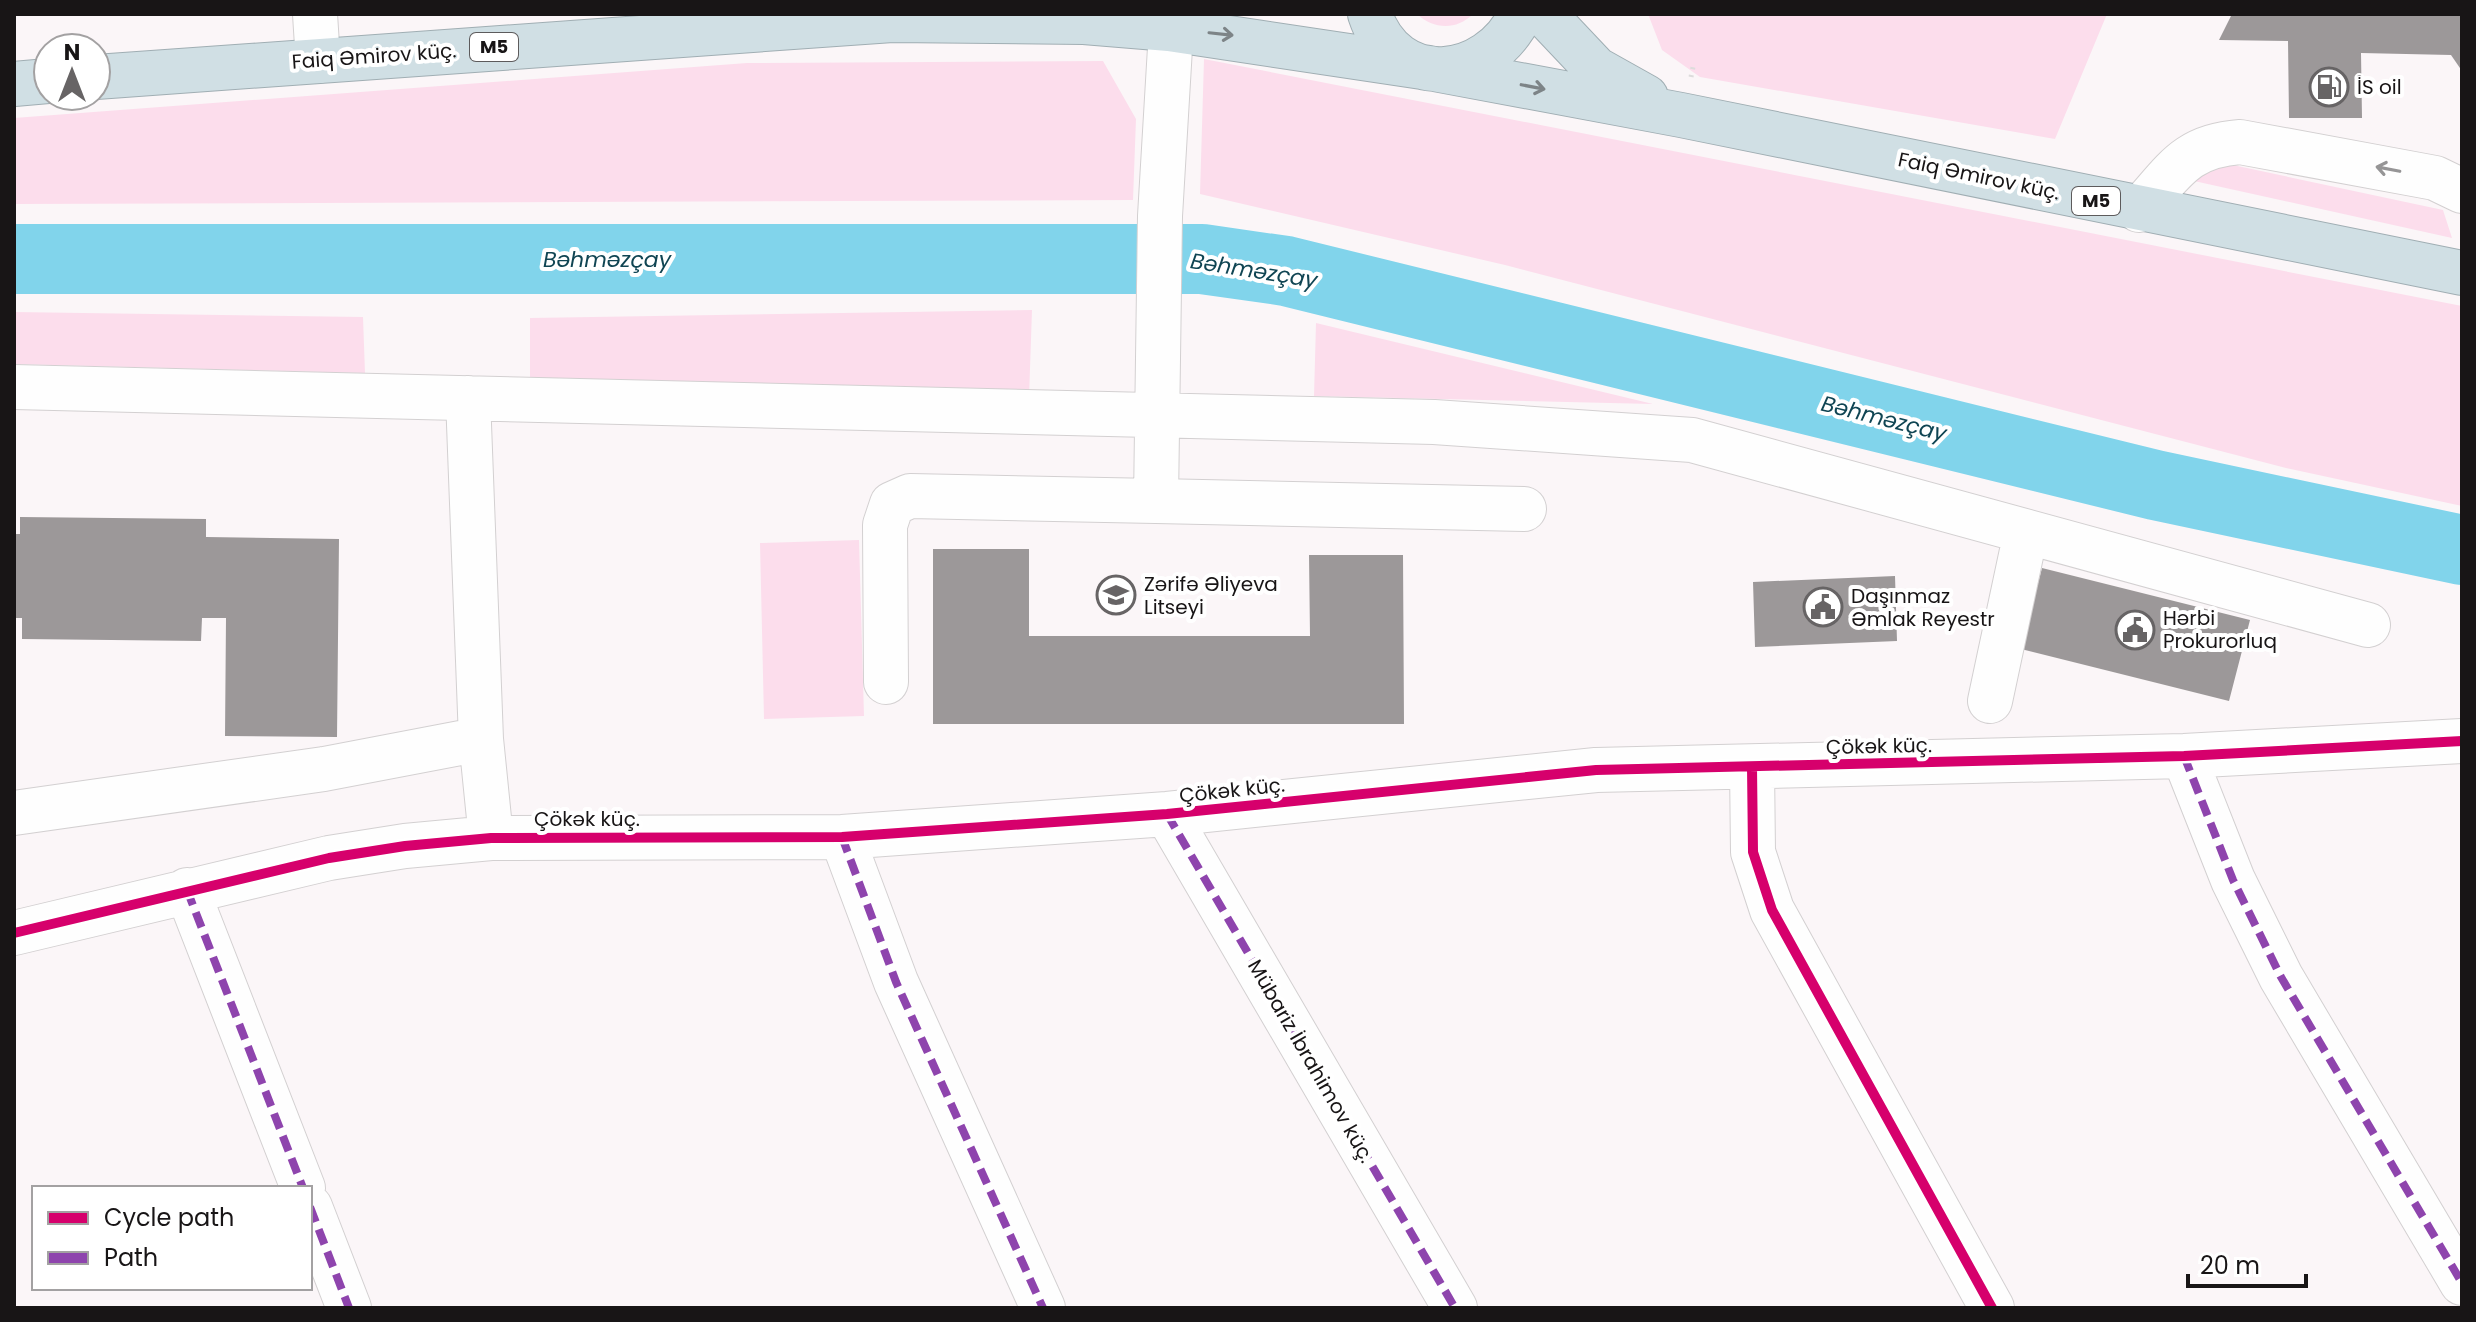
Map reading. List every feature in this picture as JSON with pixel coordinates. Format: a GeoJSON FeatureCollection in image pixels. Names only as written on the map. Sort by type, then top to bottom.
{"type":"FeatureCollection","features":[{"type":"Feature","properties":{"kind":"highway"},"geometry":{"type":"LineString","coordinates":[[1370,14],[1388,45],[1406,59],[1429,68],[1732,125]]}},
{"type":"Feature","properties":{"kind":"highway"},"geometry":{"type":"LineString","coordinates":[[1429,68],[1452,69],[1475,64],[1495,52],[1511,34],[1521,14]]}},
{"type":"Feature","properties":{"kind":"highway"},"geometry":{"type":"LineString","coordinates":[[1544,14],[1596,69],[1628,90],[1732,125]]}},
{"type":"Feature","properties":{"kind":"highway","name":"Faiq Əmirov küç."},"geometry":{"type":"LineString","coordinates":[[112,76],[318,61],[709,23],[908,17],[1170,21],[1235,36],[1429,68]]}},
{"type":"Feature","properties":{"kind":"highway","name":"Faiq Əmirov küç."},"geometry":{"type":"LineString","coordinates":[[1732,125],[2139,210],[2462,273]]}},
{"type":"Feature","properties":{"kind":"street"},"geometry":{"type":"LineString","coordinates":[[315,14],[318,61]]}},
{"type":"Feature","properties":{"kind":"street"},"geometry":{"type":"LineString","coordinates":[[1156,501],[1160,216],[1170,21]]}},
{"type":"Feature","properties":{"kind":"street"},"geometry":{"type":"LineString","coordinates":[[2139,210],[2192,152],[2214,144],[2240,142],[2435,178],[2462,191]]}},
{"type":"Feature","properties":{"kind":"street"},"geometry":{"type":"LineString","coordinates":[[14,387],[1434,422],[1692,440],[2368,625]]}},
{"type":"Feature","properties":{"kind":"street"},"geometry":{"type":"LineString","coordinates":[[468,398],[481,739],[491,838]]}},
{"type":"Feature","properties":{"kind":"street"},"geometry":{"type":"LineString","coordinates":[[886,682],[885,525],[892,504],[910,496],[1524,509]]}},
{"type":"Feature","properties":{"kind":"street"},"geometry":{"type":"LineString","coordinates":[[1990,701],[2026,532]]}},
{"type":"Feature","properties":{"kind":"street"},"geometry":{"type":"LineString","coordinates":[[14,813],[324,769],[481,739]]}},
{"type":"Feature","properties":{"kind":"street","name":"Çökək küç."},"geometry":{"type":"LineString","coordinates":[[14,933],[187,890],[344,856],[491,838],[842,837],[1167,814],[1596,770],[2184,756],[2462,741]]}},
{"type":"Feature","properties":{"kind":"street"},"geometry":{"type":"LineString","coordinates":[[2184,756],[2233,880],[2281,977],[2462,1283]]}},
{"type":"Feature","properties":{"kind":"street"},"geometry":{"type":"LineString","coordinates":[[1752,767],[1753,852],[1772,910],[1992,1308]]}},
{"type":"Feature","properties":{"kind":"street","name":"Mübariz İbrahimov küç."},"geometry":{"type":"LineString","coordinates":[[1167,814],[1455,1308]]}},
{"type":"Feature","properties":{"kind":"street"},"geometry":{"type":"LineString","coordinates":[[842,837],[896,982],[1043,1308]]}},
{"type":"Feature","properties":{"kind":"street"},"geometry":{"type":"LineString","coordinates":[[187,890],[302,1186]]}},
{"type":"Feature","properties":{"kind":"street"},"geometry":{"type":"LineString","coordinates":[[312,1212],[349,1308]]}},
{"type":"Feature","properties":{"kind":"shaded area"},"geometry":{"type":"Polygon","coordinates":[[[1417,14],[1473,14],[1459,23],[1445,26],[1430,23],[1417,14]]]}},
{"type":"Feature","properties":{"kind":"shaded area"},"geometry":{"type":"Polygon","coordinates":[[[1648,14],[2107,14],[2055,139],[1700,77],[1662,50],[1648,14]]]}},
{"type":"Feature","properties":{"kind":"shaded area"},"geometry":{"type":"Polygon","coordinates":[[[1204,59],[2462,306],[2462,506],[2286,468],[1505,265],[1200,194],[1204,59]]]}},
{"type":"Feature","properties":{"kind":"shaded area"},"geometry":{"type":"Polygon","coordinates":[[[1103,61],[1136,119],[1133,200],[14,204],[14,118],[747,63],[1103,61]]]}},
{"type":"Feature","properties":{"kind":"shaded area"},"geometry":{"type":"Polygon","coordinates":[[[2214,161],[2443,210],[2452,238],[2194,181],[2214,161]]]}},
{"type":"Feature","properties":{"kind":"shaded area"},"geometry":{"type":"Polygon","coordinates":[[[1032,310],[1029,398],[530,381],[530,318],[1032,310]]]}},
{"type":"Feature","properties":{"kind":"shaded area"},"geometry":{"type":"Polygon","coordinates":[[[14,312],[363,317],[365,373],[14,364],[14,312]]]}},
{"type":"Feature","properties":{"kind":"shaded area"},"geometry":{"type":"Polygon","coordinates":[[[1316,323],[1653,404],[1314,396],[1316,323]]]}},
{"type":"Feature","properties":{"kind":"shaded area"},"geometry":{"type":"Polygon","coordinates":[[[859,540],[864,716],[764,719],[760,543],[859,540]]]}},
{"type":"Feature","properties":{"kind":"building"},"geometry":{"type":"Polygon","coordinates":[[[2232,14],[2462,14],[2462,71],[2451,55],[2361,53],[2362,118],[2289,118],[2288,41],[2219,40],[2232,14]]]}},
{"type":"Feature","properties":{"kind":"building"},"geometry":{"type":"Polygon","coordinates":[[[20,517],[206,519],[206,537],[339,539],[337,737],[225,736],[226,618],[202,618],[201,641],[22,639],[22,618],[14,618],[14,534],[20,534],[20,517]]]}},
{"type":"Feature","properties":{"kind":"building"},"geometry":{"type":"Polygon","coordinates":[[[933,549],[1029,549],[1029,636],[1310,636],[1309,555],[1403,555],[1404,724],[933,724],[933,549]]]}},
{"type":"Feature","properties":{"kind":"building"},"geometry":{"type":"Polygon","coordinates":[[[2042,568],[2250,620],[2229,701],[2021,649],[2042,568]]]}},
{"type":"Feature","properties":{"kind":"building"},"geometry":{"type":"Polygon","coordinates":[[[1895,576],[1897,641],[1755,647],[1753,582],[1895,576]]]}},
{"type":"Feature","properties":{"kind":"waterway","name":"Bəhməzçay"},"geometry":{"type":"LineString","coordinates":[[14,259],[1202,259],[1286,271],[2155,485],[2462,550]]}},
{"type":"Feature","properties":{"kind":"marked path"},"geometry":{"type":"LineString","coordinates":[[2184,756],[2233,880],[2281,977],[2462,1283]]}},
{"type":"Feature","properties":{"kind":"marked path"},"geometry":{"type":"LineString","coordinates":[[1167,814],[1455,1308]]}},
{"type":"Feature","properties":{"kind":"marked path"},"geometry":{"type":"LineString","coordinates":[[842,837],[896,982],[1043,1308]]}},
{"type":"Feature","properties":{"kind":"marked path"},"geometry":{"type":"LineString","coordinates":[[187,890],[302,1186]]}},
{"type":"Feature","properties":{"kind":"marked path"},"geometry":{"type":"LineString","coordinates":[[312,1212],[349,1308]]}},
{"type":"Feature","properties":{"kind":"cycle path"},"geometry":{"type":"LineString","coordinates":[[14,933],[329,858],[405,846],[491,838],[842,837],[1167,814],[1596,770],[2184,756],[2462,741]]}},
{"type":"Feature","properties":{"kind":"cycle path"},"geometry":{"type":"LineString","coordinates":[[1752,767],[1753,852],[1772,910],[1992,1308]]}},
{"type":"Feature","properties":{"kind":"place","name":"İS oil"},"geometry":{"type":"Point","coordinates":[2329,87]}},
{"type":"Feature","properties":{"kind":"place","name":"Zərifə Əliyeva Litseyi"},"geometry":{"type":"Point","coordinates":[1116,595]}},
{"type":"Feature","properties":{"kind":"place","name":"Daşınmaz Əmlak Reyestr"},"geometry":{"type":"Point","coordinates":[1823,607]}},
{"type":"Feature","properties":{"kind":"place","name":"Hərbi Prokurorluq"},"geometry":{"type":"Point","coordinates":[2135,630]}}]}
